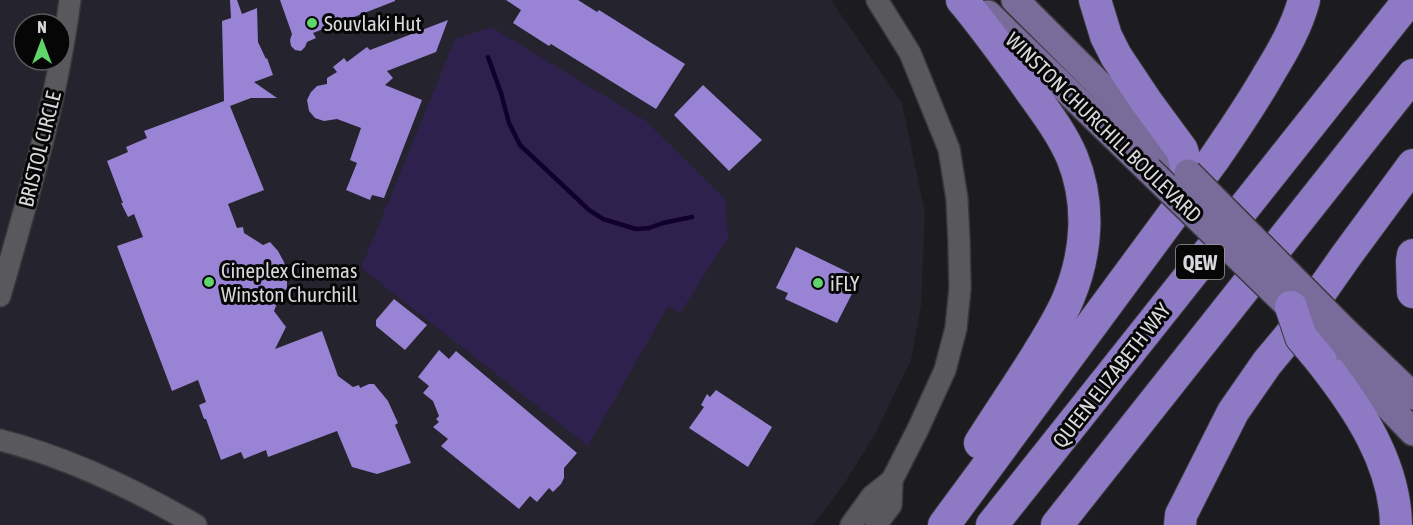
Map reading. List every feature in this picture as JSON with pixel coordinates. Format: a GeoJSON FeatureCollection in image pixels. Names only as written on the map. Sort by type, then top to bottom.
{"type":"FeatureCollection","features":[{"type":"Feature","properties":{"kind":"highway"},"geometry":{"type":"LineString","coordinates":[[927,525],[1051,332],[1068,300],[1084,245],[1084,208],[1072,157],[1042,107],[963,0]]}},
{"type":"Feature","properties":{"kind":"highway"},"geometry":{"type":"LineString","coordinates":[[1095,0],[1106,36],[1141,95],[1162,153],[1182,150],[1188,173]]}},
{"type":"Feature","properties":{"kind":"highway"},"geometry":{"type":"LineString","coordinates":[[944,525],[1214,159],[1246,112],[1285,47],[1304,0]]}},
{"type":"Feature","properties":{"kind":"highway","name":"QUEEN ELIZABETH WAY"},"geometry":{"type":"LineString","coordinates":[[992,525],[1410,0]]}},
{"type":"Feature","properties":{"kind":"highway","name":"QEW"},"geometry":{"type":"LineString","coordinates":[[1057,525],[1413,75]]}},
{"type":"Feature","properties":{"kind":"highway"},"geometry":{"type":"LineString","coordinates":[[1180,525],[1181,515],[1233,412],[1413,165]]}},
{"type":"Feature","properties":{"kind":"highway"},"geometry":{"type":"LineString","coordinates":[[1413,255],[1413,292]]}},
{"type":"Feature","properties":{"kind":"highway"},"geometry":{"type":"LineString","coordinates":[[1291,307],[1301,337],[1333,347],[1351,402],[1385,464],[1396,508],[1396,525]]}},
{"type":"Feature","properties":{"kind":"main road","name":"WINSTON CHURCHILL BOULEVARD"},"geometry":{"type":"LineString","coordinates":[[975,0],[993,20],[1162,153]]}},
{"type":"Feature","properties":{"kind":"main road","name":"WINSTON CHURCHILL BOULEVARD"},"geometry":{"type":"LineString","coordinates":[[1015,0],[1162,153],[1291,307]]}},
{"type":"Feature","properties":{"kind":"main road","name":"WINSTON CHURCHILL BOULEVARD"},"geometry":{"type":"LineString","coordinates":[[1188,173],[1333,347],[1413,432]]}},
{"type":"Feature","properties":{"kind":"main road","name":"WINSTON CHURCHILL BOULEVARD"},"geometry":{"type":"LineString","coordinates":[[1333,347],[1413,396]]}},
{"type":"Feature","properties":{"kind":"street","name":"BRISTOL CIRCLE"},"geometry":{"type":"LineString","coordinates":[[0,296],[36,169],[64,46],[70,0]]}},
{"type":"Feature","properties":{"kind":"street"},"geometry":{"type":"LineString","coordinates":[[851,525],[872,496],[892,480],[918,429],[945,370],[956,328],[960,288],[957,200],[948,149],[910,53],[877,0]]}},
{"type":"Feature","properties":{"kind":"street"},"geometry":{"type":"LineString","coordinates":[[0,440],[32,448],[82,467],[150,498],[196,525]]}},
{"type":"Feature","properties":{"kind":"street"},"geometry":{"type":"LineString","coordinates":[[876,525],[891,505],[892,480]]}},
{"type":"Feature","properties":{"kind":"shaded area"},"geometry":{"type":"Polygon","coordinates":[[[0,0],[831,0],[902,103],[925,213],[921,306],[911,360],[876,432],[844,484],[813,525],[0,525],[0,0]]]}},
{"type":"Feature","properties":{"kind":"shaded area"},"geometry":{"type":"Polygon","coordinates":[[[491,27],[646,121],[725,199],[728,238],[680,313],[668,306],[588,446],[361,268],[455,39],[491,27]]]}},
{"type":"Feature","properties":{"kind":"building","name":"Cineplex Cinemas Winston Churchill"},"geometry":{"type":"Polygon","coordinates":[[[230,0],[237,0],[242,14],[257,8],[258,42],[273,75],[254,82],[277,98],[251,98],[230,106],[264,190],[228,204],[237,228],[243,227],[244,233],[263,245],[270,242],[284,262],[287,289],[281,293],[274,311],[286,327],[275,349],[322,331],[338,376],[353,387],[359,385],[360,388],[374,384],[388,401],[411,463],[377,474],[352,467],[337,431],[268,457],[266,450],[244,459],[241,452],[221,460],[199,405],[206,402],[198,380],[172,391],[117,246],[143,237],[134,214],[128,217],[121,203],[123,203],[107,161],[128,152],[126,147],[147,138],[144,131],[224,101],[222,21],[231,18],[230,0]]]}},
{"type":"Feature","properties":{"kind":"building"},"geometry":{"type":"Polygon","coordinates":[[[280,0],[395,1],[313,33],[316,38],[307,42],[301,51],[291,46],[292,34],[280,0]]]}},
{"type":"Feature","properties":{"kind":"building"},"geometry":{"type":"Polygon","coordinates":[[[506,0],[578,0],[597,12],[599,10],[685,64],[656,109],[513,23],[521,10],[506,0]]]}},
{"type":"Feature","properties":{"kind":"building"},"geometry":{"type":"Polygon","coordinates":[[[448,20],[436,52],[387,71],[393,78],[385,85],[422,100],[384,198],[372,195],[370,200],[346,190],[357,163],[350,160],[361,128],[337,119],[324,121],[315,118],[309,111],[307,100],[311,92],[317,86],[327,84],[327,78],[337,72],[333,67],[344,58],[347,62],[367,47],[370,50],[448,20]]]}},
{"type":"Feature","properties":{"kind":"building"},"geometry":{"type":"Polygon","coordinates":[[[703,85],[762,140],[729,171],[674,115],[703,85]]]}},
{"type":"Feature","properties":{"kind":"building","name":"iFLY"},"geometry":{"type":"Polygon","coordinates":[[[796,247],[860,278],[837,323],[785,299],[788,293],[776,288],[796,247]]]}},
{"type":"Feature","properties":{"kind":"building"},"geometry":{"type":"Polygon","coordinates":[[[394,299],[427,325],[405,350],[376,326],[376,320],[394,299]]]}},
{"type":"Feature","properties":{"kind":"building"},"geometry":{"type":"Polygon","coordinates":[[[439,350],[449,359],[456,351],[577,453],[564,468],[564,478],[553,492],[549,488],[537,502],[530,496],[519,509],[441,446],[448,439],[433,427],[439,422],[436,419],[439,416],[433,401],[423,393],[429,386],[418,377],[439,350]]]}},
{"type":"Feature","properties":{"kind":"building"},"geometry":{"type":"Polygon","coordinates":[[[716,390],[772,427],[748,467],[689,428],[704,407],[701,405],[707,394],[710,397],[716,390]]]}},
{"type":"Feature","properties":{"kind":"waterway"},"geometry":{"type":"LineString","coordinates":[[488,57],[509,123],[520,145],[589,210],[603,219],[636,229],[692,217]]}},
{"type":"Feature","properties":{"kind":"place","name":"Souvlaki Hut"},"geometry":{"type":"Point","coordinates":[312,23]}},
{"type":"Feature","properties":{"kind":"place","name":"Cineplex Cinemas Winston Churchill"},"geometry":{"type":"Point","coordinates":[209,282]}},
{"type":"Feature","properties":{"kind":"place","name":"iFLY"},"geometry":{"type":"Point","coordinates":[818,283]}}]}
